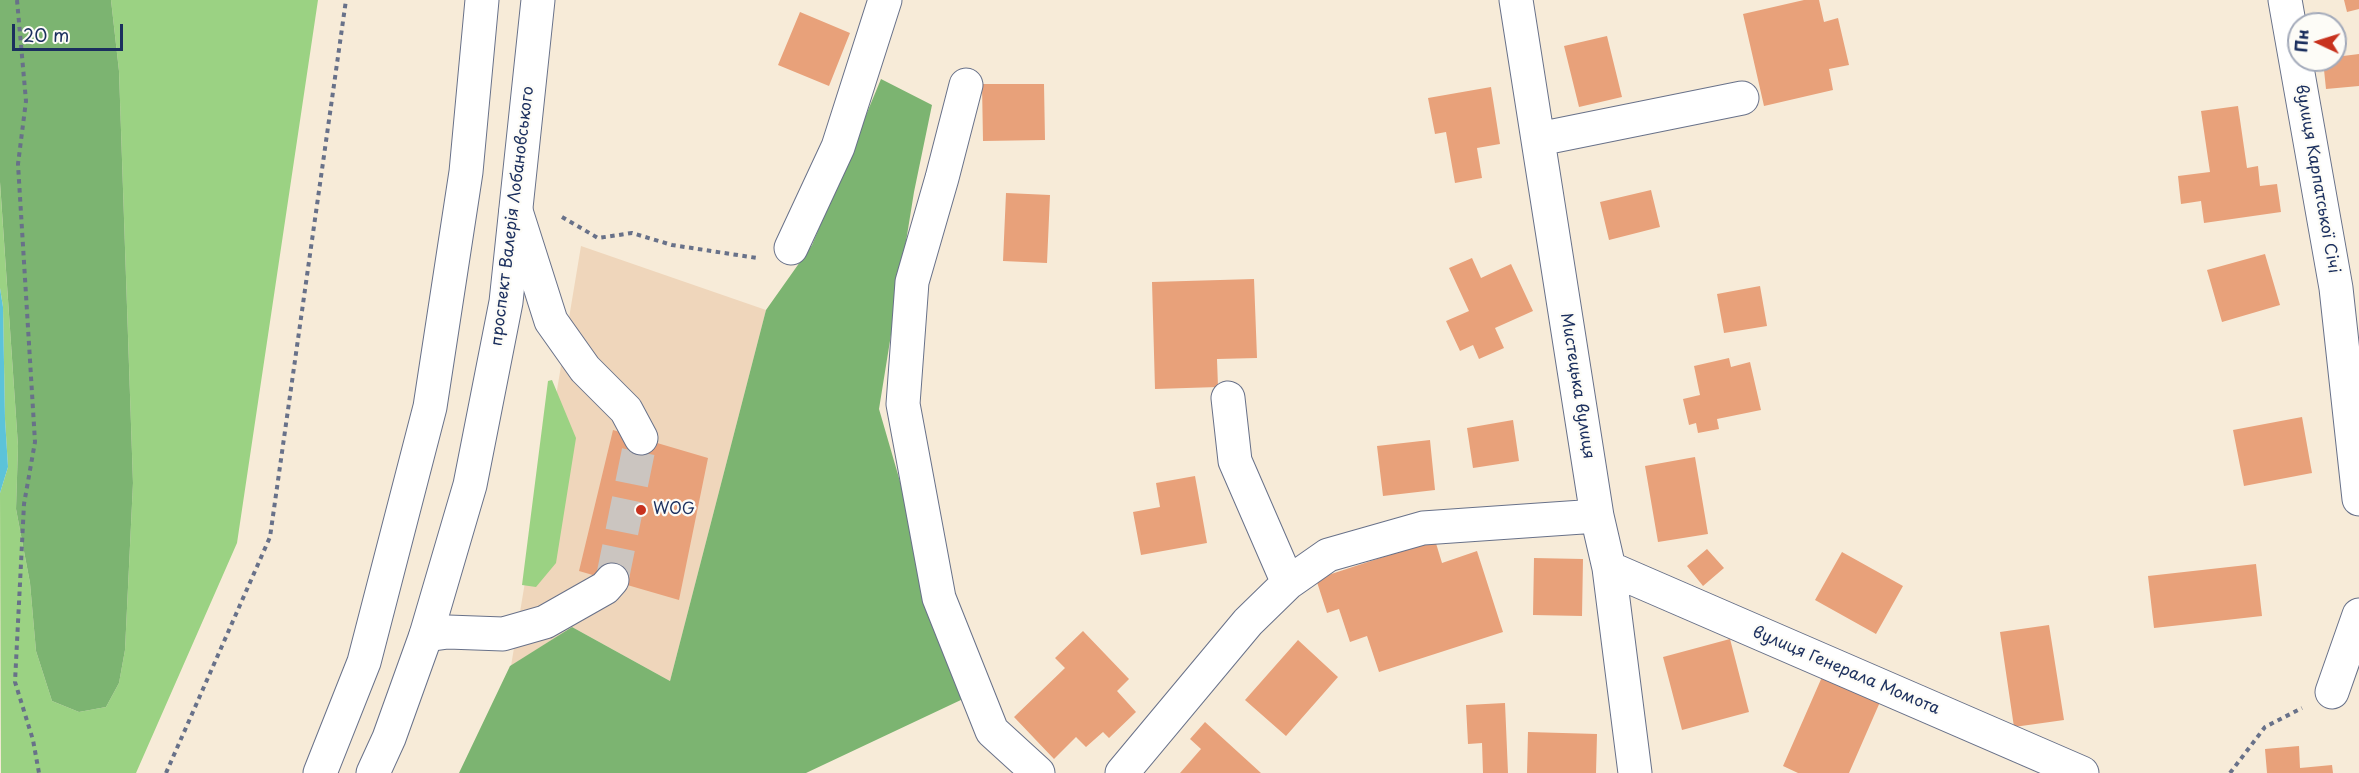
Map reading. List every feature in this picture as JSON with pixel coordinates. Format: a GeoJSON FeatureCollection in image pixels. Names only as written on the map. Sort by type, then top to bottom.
{"type":"FeatureCollection","features":[{"type":"Feature","properties":{"kind":"street"},"geometry":{"type":"LineString","coordinates":[[320,773],[364,662],[430,407],[466,172],[482,0]]}},
{"type":"Feature","properties":{"kind":"street","name":"проспект Валерія Лобановського"},"geometry":{"type":"LineString","coordinates":[[373,773],[389,738],[426,635],[470,485],[506,302],[538,0]]}},
{"type":"Feature","properties":{"kind":"street"},"geometry":{"type":"LineString","coordinates":[[791,248],[838,147],[885,0]]}},
{"type":"Feature","properties":{"kind":"street","name":"Мистецька вулиця"},"geometry":{"type":"LineString","coordinates":[[1516,0],[1597,516],[1609,568],[1635,773]]}},
{"type":"Feature","properties":{"kind":"street","name":"вулиця Карпатської Січі"},"geometry":{"type":"LineString","coordinates":[[2285,0],[2347,294],[2359,499]]}},
{"type":"Feature","properties":{"kind":"street"},"geometry":{"type":"LineString","coordinates":[[966,85],[912,282],[903,404],[939,598],[992,731],[1038,773]]}},
{"type":"Feature","properties":{"kind":"street"},"geometry":{"type":"LineString","coordinates":[[1539,139],[1742,98]]}},
{"type":"Feature","properties":{"kind":"street"},"geometry":{"type":"LineString","coordinates":[[516,211],[551,321],[585,369],[626,410],[641,438]]}},
{"type":"Feature","properties":{"kind":"street"},"geometry":{"type":"LineString","coordinates":[[1228,398],[1235,461],[1288,583]]}},
{"type":"Feature","properties":{"kind":"street"},"geometry":{"type":"LineString","coordinates":[[1122,773],[1248,622],[1288,583],[1328,555],[1423,528],[1597,516]]}},
{"type":"Feature","properties":{"kind":"street","name":"вулиця Генерала Момота"},"geometry":{"type":"LineString","coordinates":[[1609,568],[2082,773]]}},
{"type":"Feature","properties":{"kind":"street"},"geometry":{"type":"LineString","coordinates":[[426,635],[448,632],[503,634],[545,622],[605,588],[612,580]]}},
{"type":"Feature","properties":{"kind":"street"},"geometry":{"type":"LineString","coordinates":[[2332,692],[2359,615]]}},
{"type":"Feature","properties":{"kind":"path"},"geometry":{"type":"LineString","coordinates":[[17,0],[26,101],[18,164],[36,442],[24,504],[15,682],[33,740],[39,773]]}},
{"type":"Feature","properties":{"kind":"path"},"geometry":{"type":"LineString","coordinates":[[166,773],[270,537],[346,0]]}},
{"type":"Feature","properties":{"kind":"path"},"geometry":{"type":"LineString","coordinates":[[562,217],[598,238],[632,233],[672,245],[762,259],[791,248]]}},
{"type":"Feature","properties":{"kind":"path"},"geometry":{"type":"LineString","coordinates":[[2230,773],[2265,728],[2332,692]]}},
{"type":"Feature","properties":{"kind":"shaded area"},"geometry":{"type":"Polygon","coordinates":[[[581,246],[766,310],[670,681],[572,627],[511,666],[581,246]]]}},
{"type":"Feature","properties":{"kind":"green space"},"geometry":{"type":"Polygon","coordinates":[[[0,0],[111,0],[119,71],[133,483],[125,650],[119,683],[106,707],[79,712],[52,701],[36,651],[30,583],[16,509],[18,446],[0,182],[0,0]]]}},
{"type":"Feature","properties":{"kind":"green space"},"geometry":{"type":"Polygon","coordinates":[[[111,0],[318,0],[237,543],[136,773],[1,773],[0,493],[8,467],[3,307],[0,288],[0,183],[18,446],[16,509],[30,583],[36,651],[52,701],[79,712],[106,707],[119,683],[125,650],[133,483],[119,71],[111,0]]]}},
{"type":"Feature","properties":{"kind":"green space"},"geometry":{"type":"Polygon","coordinates":[[[881,79],[932,105],[914,192],[879,409],[963,699],[806,773],[459,773],[510,666],[572,627],[670,681],[766,310],[812,245],[881,79]]]}},
{"type":"Feature","properties":{"kind":"green space"},"geometry":{"type":"Polygon","coordinates":[[[552,380],[576,438],[556,563],[536,587],[522,585],[548,381],[552,380]]]}},
{"type":"Feature","properties":{"kind":"water"},"geometry":{"type":"Polygon","coordinates":[[[0,288],[3,307],[8,467],[0,493],[0,288]]]}},
{"type":"Feature","properties":{"kind":"building"},"geometry":{"type":"Polygon","coordinates":[[[1804,0],[1819,0],[1824,22],[1838,18],[1849,65],[1829,69],[1833,90],[1764,106],[1743,14],[1804,0]]]}},
{"type":"Feature","properties":{"kind":"building"},"geometry":{"type":"Polygon","coordinates":[[[2344,0],[2359,0],[2359,9],[2347,12],[2344,0]]]}},
{"type":"Feature","properties":{"kind":"building"},"geometry":{"type":"Polygon","coordinates":[[[800,12],[850,33],[829,86],[778,65],[800,12]]]}},
{"type":"Feature","properties":{"kind":"building"},"geometry":{"type":"Polygon","coordinates":[[[1607,36],[1622,97],[1579,107],[1564,46],[1607,36]]]}},
{"type":"Feature","properties":{"kind":"building"},"geometry":{"type":"Polygon","coordinates":[[[2359,54],[2359,86],[2326,89],[2324,72],[2347,72],[2347,56],[2359,54]]]}},
{"type":"Feature","properties":{"kind":"building"},"geometry":{"type":"Polygon","coordinates":[[[982,84],[1044,84],[1045,140],[983,141],[982,84]]]}},
{"type":"Feature","properties":{"kind":"building"},"geometry":{"type":"Polygon","coordinates":[[[1491,87],[1500,144],[1477,148],[1482,178],[1455,183],[1446,132],[1435,134],[1428,98],[1491,87]]]}},
{"type":"Feature","properties":{"kind":"building"},"geometry":{"type":"Polygon","coordinates":[[[2238,106],[2247,168],[2258,166],[2260,186],[2277,184],[2281,212],[2204,223],[2201,201],[2181,204],[2178,176],[2210,172],[2201,111],[2238,106]]]}},
{"type":"Feature","properties":{"kind":"building"},"geometry":{"type":"Polygon","coordinates":[[[1651,190],[1660,227],[1609,240],[1600,202],[1651,190]]]}},
{"type":"Feature","properties":{"kind":"building"},"geometry":{"type":"Polygon","coordinates":[[[1006,193],[1050,195],[1047,263],[1003,261],[1006,193]]]}},
{"type":"Feature","properties":{"kind":"building"},"geometry":{"type":"Polygon","coordinates":[[[2265,254],[2280,305],[2222,322],[2207,270],[2265,254]]]}},
{"type":"Feature","properties":{"kind":"building"},"geometry":{"type":"Polygon","coordinates":[[[1472,258],[1481,278],[1511,264],[1533,311],[1495,328],[1504,348],[1479,359],[1473,345],[1460,351],[1446,321],[1469,311],[1449,268],[1472,258]]]}},
{"type":"Feature","properties":{"kind":"building"},"geometry":{"type":"Polygon","coordinates":[[[1254,279],[1257,358],[1217,359],[1218,387],[1155,389],[1152,282],[1254,279]]]}},
{"type":"Feature","properties":{"kind":"building"},"geometry":{"type":"Polygon","coordinates":[[[1760,286],[1767,326],[1724,333],[1717,294],[1760,286]]]}},
{"type":"Feature","properties":{"kind":"building"},"geometry":{"type":"Polygon","coordinates":[[[1729,358],[1731,367],[1750,362],[1761,410],[1717,419],[1719,429],[1698,433],[1696,423],[1689,425],[1683,399],[1700,395],[1694,366],[1729,358]]]}},
{"type":"Feature","properties":{"kind":"building"},"geometry":{"type":"Polygon","coordinates":[[[2302,417],[2312,473],[2244,486],[2233,430],[2302,417]]]}},
{"type":"Feature","properties":{"kind":"building"},"geometry":{"type":"Polygon","coordinates":[[[1513,420],[1519,461],[1473,468],[1467,428],[1513,420]]]}},
{"type":"Feature","properties":{"kind":"building"},"geometry":{"type":"Polygon","coordinates":[[[613,430],[708,458],[679,600],[579,571],[613,430]]]}},
{"type":"Feature","properties":{"kind":"building"},"geometry":{"type":"Polygon","coordinates":[[[1430,440],[1435,490],[1383,496],[1377,446],[1430,440]]]}},
{"type":"Feature","properties":{"kind":"building"},"geometry":{"type":"Polygon","coordinates":[[[1695,457],[1708,534],[1658,542],[1645,466],[1695,457]]]}},
{"type":"Feature","properties":{"kind":"building"},"geometry":{"type":"Polygon","coordinates":[[[1195,476],[1207,543],[1141,555],[1133,512],[1160,507],[1156,483],[1195,476]]]}},
{"type":"Feature","properties":{"kind":"building"},"geometry":{"type":"Polygon","coordinates":[[[1435,540],[1442,563],[1477,551],[1503,632],[1379,672],[1367,636],[1350,642],[1339,609],[1327,613],[1316,579],[1435,540]]]}},
{"type":"Feature","properties":{"kind":"building"},"geometry":{"type":"Polygon","coordinates":[[[1707,549],[1724,568],[1703,586],[1687,566],[1707,549]]]}},
{"type":"Feature","properties":{"kind":"building"},"geometry":{"type":"Polygon","coordinates":[[[1842,552],[1903,586],[1876,634],[1815,600],[1842,552]]]}},
{"type":"Feature","properties":{"kind":"building"},"geometry":{"type":"Polygon","coordinates":[[[1534,558],[1583,559],[1582,616],[1533,615],[1534,558]]]}},
{"type":"Feature","properties":{"kind":"building"},"geometry":{"type":"Polygon","coordinates":[[[2256,564],[2262,616],[2154,628],[2148,576],[2256,564]]]}},
{"type":"Feature","properties":{"kind":"building"},"geometry":{"type":"Polygon","coordinates":[[[2049,625],[2064,720],[2014,727],[2000,632],[2049,625]]]}},
{"type":"Feature","properties":{"kind":"building"},"geometry":{"type":"Polygon","coordinates":[[[1083,631],[1129,679],[1117,691],[1136,712],[1109,738],[1103,732],[1086,747],[1076,737],[1054,759],[1014,717],[1065,668],[1055,658],[1083,631]]]}},
{"type":"Feature","properties":{"kind":"building"},"geometry":{"type":"Polygon","coordinates":[[[1730,639],[1749,712],[1682,730],[1663,657],[1730,639]]]}},
{"type":"Feature","properties":{"kind":"building"},"geometry":{"type":"Polygon","coordinates":[[[1298,640],[1338,677],[1286,736],[1245,700],[1298,640]]]}},
{"type":"Feature","properties":{"kind":"building"},"geometry":{"type":"Polygon","coordinates":[[[1822,677],[1880,702],[1849,773],[1798,773],[1783,766],[1822,677]]]}},
{"type":"Feature","properties":{"kind":"building"},"geometry":{"type":"Polygon","coordinates":[[[1505,703],[1508,773],[1483,773],[1482,743],[1468,744],[1466,705],[1505,703]]]}},
{"type":"Feature","properties":{"kind":"building"},"geometry":{"type":"Polygon","coordinates":[[[1205,722],[1261,773],[1180,773],[1201,749],[1190,739],[1205,722]]]}},
{"type":"Feature","properties":{"kind":"building"},"geometry":{"type":"Polygon","coordinates":[[[1528,732],[1597,734],[1596,773],[1527,773],[1528,732]]]}},
{"type":"Feature","properties":{"kind":"building"},"geometry":{"type":"Polygon","coordinates":[[[2299,746],[2300,768],[2332,765],[2333,773],[2267,773],[2265,749],[2299,746]]]}},
{"type":"Feature","properties":{"kind":"tunnel"},"geometry":{"type":"LineString","coordinates":[[612,580],[641,438]]}},
{"type":"Feature","properties":{"kind":"place","name":"WOG"},"geometry":{"type":"Point","coordinates":[641,510]}}]}
